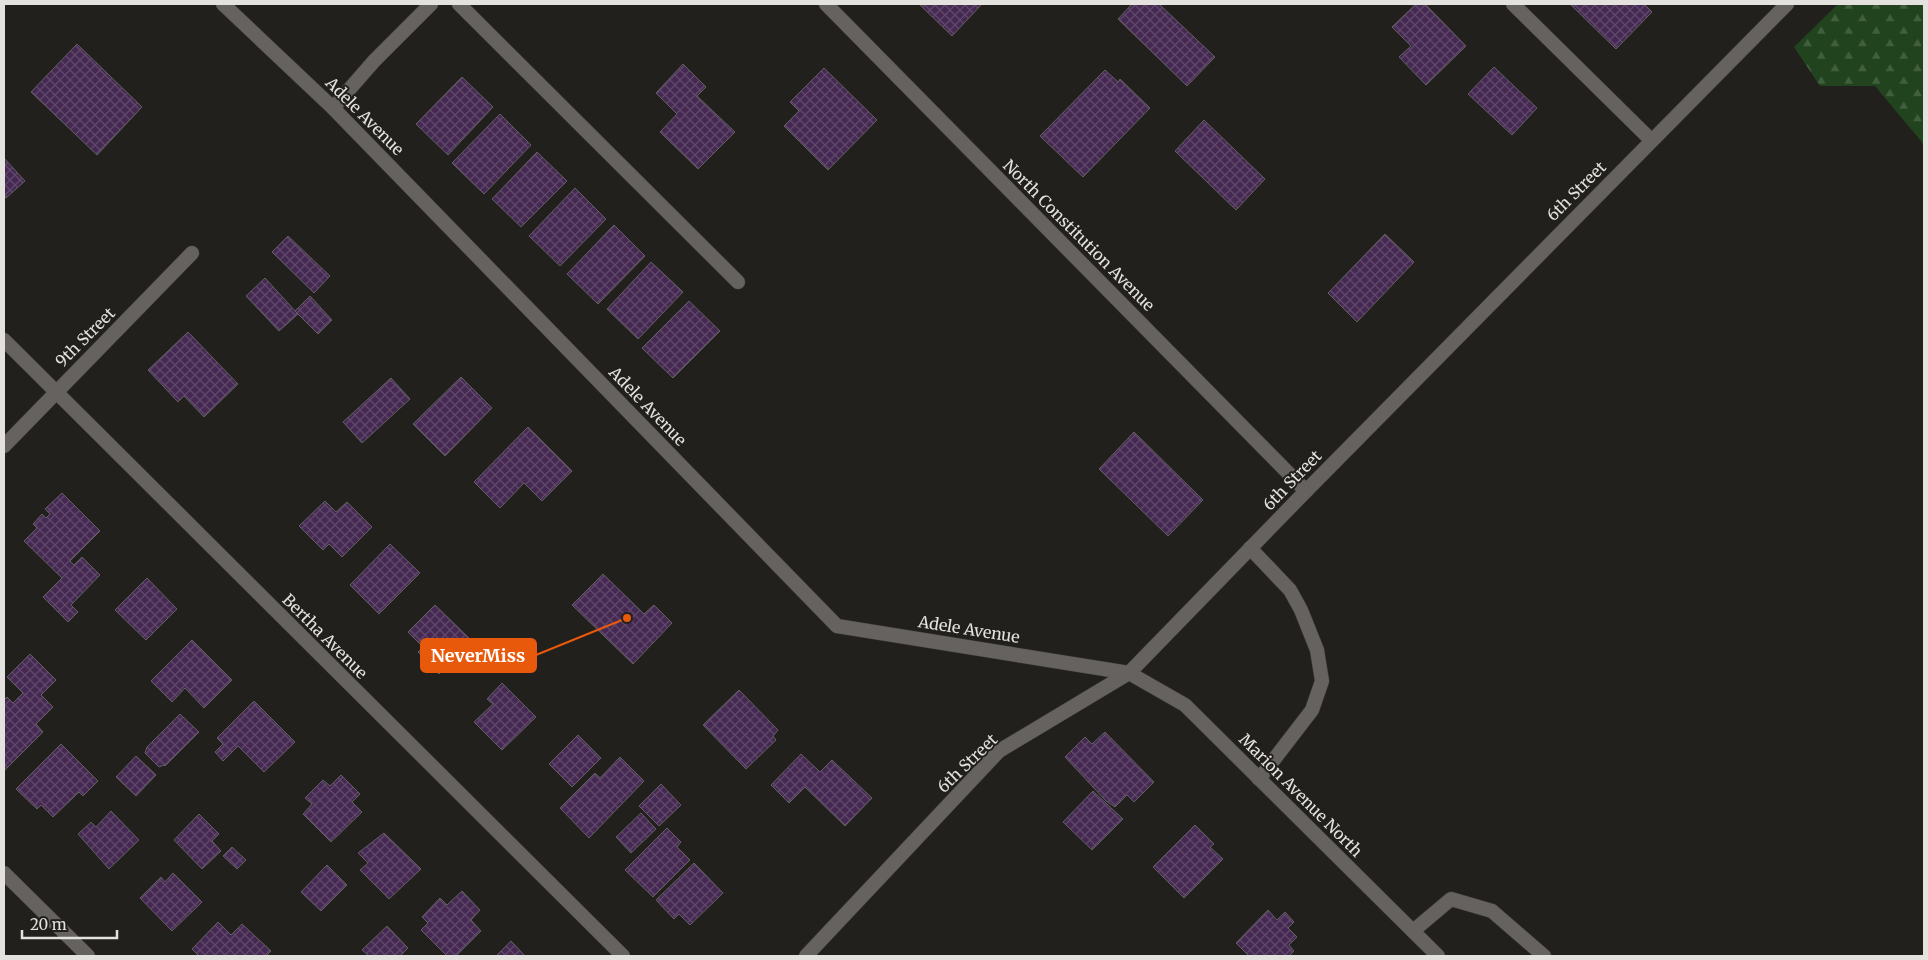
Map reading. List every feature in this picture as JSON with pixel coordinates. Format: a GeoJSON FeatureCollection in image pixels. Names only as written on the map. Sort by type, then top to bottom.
{"type":"FeatureCollection","features":[{"type":"Feature","properties":{"kind":"street","name":"Adele Avenue"},"geometry":{"type":"LineString","coordinates":[[223,4],[333,108],[837,626],[1129,673]]}},
{"type":"Feature","properties":{"kind":"street"},"geometry":{"type":"LineString","coordinates":[[333,108],[374,61],[430,4]]}},
{"type":"Feature","properties":{"kind":"street"},"geometry":{"type":"LineString","coordinates":[[459,4],[738,282]]}},
{"type":"Feature","properties":{"kind":"street","name":"North Constitution Avenue"},"geometry":{"type":"LineString","coordinates":[[826,4],[1306,491]]}},
{"type":"Feature","properties":{"kind":"street"},"geometry":{"type":"LineString","coordinates":[[1513,4],[1651,140]]}},
{"type":"Feature","properties":{"kind":"street","name":"6th Street"},"geometry":{"type":"LineString","coordinates":[[806,956],[999,751],[1129,673],[1651,140],[1787,4]]}},
{"type":"Feature","properties":{"kind":"street","name":"9th Street"},"geometry":{"type":"LineString","coordinates":[[4,446],[192,253]]}},
{"type":"Feature","properties":{"kind":"street","name":"Bertha Avenue"},"geometry":{"type":"LineString","coordinates":[[4,340],[623,956]]}},
{"type":"Feature","properties":{"kind":"street"},"geometry":{"type":"LineString","coordinates":[[1250,548],[1290,590],[1301,610],[1317,650],[1322,680],[1312,710],[1260,779]]}},
{"type":"Feature","properties":{"kind":"street","name":"Marion Avenue North"},"geometry":{"type":"LineString","coordinates":[[1129,673],[1185,705],[1438,956]]}},
{"type":"Feature","properties":{"kind":"street"},"geometry":{"type":"LineString","coordinates":[[4,873],[88,956]]}},
{"type":"Feature","properties":{"kind":"street"},"geometry":{"type":"LineString","coordinates":[[1413,931],[1451,899],[1492,911],[1544,956]]}},
{"type":"Feature","properties":{"kind":"green space"},"geometry":{"type":"Polygon","coordinates":[[[1838,4],[1924,4],[1924,147],[1875,86],[1820,86],[1794,47],[1838,4]]]}},
{"type":"Feature","properties":{"kind":"building"},"geometry":{"type":"Polygon","coordinates":[[[919,4],[982,4],[952,36],[919,4]]]}},
{"type":"Feature","properties":{"kind":"building"},"geometry":{"type":"Polygon","coordinates":[[[1132,4],[1159,4],[1215,57],[1187,86],[1118,19],[1132,4]]]}},
{"type":"Feature","properties":{"kind":"building"},"geometry":{"type":"Polygon","coordinates":[[[1416,4],[1425,4],[1466,46],[1426,85],[1399,57],[1411,46],[1392,27],[1416,4]]]}},
{"type":"Feature","properties":{"kind":"building"},"geometry":{"type":"Polygon","coordinates":[[[1570,4],[1644,4],[1652,12],[1616,49],[1570,4]]]}},
{"type":"Feature","properties":{"kind":"building"},"geometry":{"type":"Polygon","coordinates":[[[77,44],[142,107],[97,155],[31,92],[77,44]]]}},
{"type":"Feature","properties":{"kind":"building"},"geometry":{"type":"Polygon","coordinates":[[[683,64],[706,87],[697,96],[735,132],[698,169],[660,132],[677,114],[656,93],[683,64]]]}},
{"type":"Feature","properties":{"kind":"building"},"geometry":{"type":"Polygon","coordinates":[[[1494,67],[1537,108],[1512,135],[1468,94],[1494,67]]]}},
{"type":"Feature","properties":{"kind":"building"},"geometry":{"type":"Polygon","coordinates":[[[824,68],[877,120],[828,170],[784,126],[799,111],[790,102],[824,68]]]}},
{"type":"Feature","properties":{"kind":"building"},"geometry":{"type":"Polygon","coordinates":[[[1105,70],[1118,82],[1120,79],[1150,108],[1083,177],[1040,136],[1105,70]]]}},
{"type":"Feature","properties":{"kind":"building"},"geometry":{"type":"Polygon","coordinates":[[[462,77],[493,107],[448,155],[416,124],[462,77]]]}},
{"type":"Feature","properties":{"kind":"building"},"geometry":{"type":"Polygon","coordinates":[[[500,114],[531,145],[484,194],[452,163],[500,114]]]}},
{"type":"Feature","properties":{"kind":"building"},"geometry":{"type":"Polygon","coordinates":[[[1204,120],[1265,179],[1236,210],[1175,151],[1204,120]]]}},
{"type":"Feature","properties":{"kind":"building"},"geometry":{"type":"Polygon","coordinates":[[[537,152],[567,181],[521,227],[492,199],[537,152]]]}},
{"type":"Feature","properties":{"kind":"building"},"geometry":{"type":"Polygon","coordinates":[[[4,158],[25,181],[6,198],[4,196],[4,158]]]}},
{"type":"Feature","properties":{"kind":"building"},"geometry":{"type":"Polygon","coordinates":[[[575,188],[606,219],[560,266],[529,236],[575,188]]]}},
{"type":"Feature","properties":{"kind":"building"},"geometry":{"type":"Polygon","coordinates":[[[614,225],[645,256],[598,304],[567,274],[614,225]]]}},
{"type":"Feature","properties":{"kind":"building"},"geometry":{"type":"Polygon","coordinates":[[[1385,234],[1414,262],[1357,322],[1328,293],[1385,234]]]}},
{"type":"Feature","properties":{"kind":"building"},"geometry":{"type":"Polygon","coordinates":[[[288,236],[330,276],[314,293],[272,252],[288,236]]]}},
{"type":"Feature","properties":{"kind":"building"},"geometry":{"type":"Polygon","coordinates":[[[651,262],[683,292],[638,339],[607,309],[651,262]]]}},
{"type":"Feature","properties":{"kind":"building"},"geometry":{"type":"Polygon","coordinates":[[[265,278],[298,314],[279,331],[246,296],[265,278]]]}},
{"type":"Feature","properties":{"kind":"building"},"geometry":{"type":"Polygon","coordinates":[[[310,296],[332,320],[318,334],[295,311],[310,296]]]}},
{"type":"Feature","properties":{"kind":"building"},"geometry":{"type":"Polygon","coordinates":[[[689,301],[720,331],[673,378],[642,348],[689,301]]]}},
{"type":"Feature","properties":{"kind":"building"},"geometry":{"type":"Polygon","coordinates":[[[188,332],[238,384],[204,417],[184,396],[178,402],[148,370],[188,332]]]}},
{"type":"Feature","properties":{"kind":"building"},"geometry":{"type":"Polygon","coordinates":[[[461,377],[492,408],[445,456],[413,424],[461,377]]]}},
{"type":"Feature","properties":{"kind":"building"},"geometry":{"type":"Polygon","coordinates":[[[391,378],[410,399],[362,443],[343,422],[391,378]]]}},
{"type":"Feature","properties":{"kind":"building"},"geometry":{"type":"Polygon","coordinates":[[[528,427],[572,471],[542,501],[524,483],[500,508],[474,482],[528,427]]]}},
{"type":"Feature","properties":{"kind":"building"},"geometry":{"type":"Polygon","coordinates":[[[1134,432],[1203,500],[1168,536],[1099,469],[1134,432]]]}},
{"type":"Feature","properties":{"kind":"building"},"geometry":{"type":"Polygon","coordinates":[[[62,493],[100,531],[70,561],[74,565],[82,557],[100,575],[71,605],[78,612],[68,622],[43,597],[62,578],[24,541],[37,528],[33,524],[42,514],[46,518],[50,514],[45,509],[62,493]]]}},
{"type":"Feature","properties":{"kind":"building"},"geometry":{"type":"Polygon","coordinates":[[[325,501],[336,512],[347,502],[372,527],[342,557],[329,544],[323,550],[299,526],[325,501]]]}},
{"type":"Feature","properties":{"kind":"building"},"geometry":{"type":"Polygon","coordinates":[[[390,544],[420,573],[379,614],[350,585],[390,544]]]}},
{"type":"Feature","properties":{"kind":"building"},"geometry":{"type":"Polygon","coordinates":[[[603,574],[644,614],[654,605],[672,623],[633,664],[572,605],[603,574]]]}},
{"type":"Feature","properties":{"kind":"building"},"geometry":{"type":"Polygon","coordinates":[[[147,578],[177,609],[146,640],[115,610],[147,578]]]}},
{"type":"Feature","properties":{"kind":"building"},"geometry":{"type":"Polygon","coordinates":[[[435,605],[472,641],[439,674],[418,652],[423,647],[408,632],[435,605]]]}},
{"type":"Feature","properties":{"kind":"building"},"geometry":{"type":"Polygon","coordinates":[[[192,640],[232,680],[204,708],[185,688],[172,702],[151,681],[192,640]]]}},
{"type":"Feature","properties":{"kind":"building"},"geometry":{"type":"Polygon","coordinates":[[[30,654],[56,680],[41,695],[53,707],[36,724],[43,732],[4,771],[4,700],[7,697],[13,703],[23,693],[7,677],[30,654]]]}},
{"type":"Feature","properties":{"kind":"building"},"geometry":{"type":"Polygon","coordinates":[[[502,683],[536,717],[502,750],[474,722],[493,704],[487,699],[502,683]]]}},
{"type":"Feature","properties":{"kind":"building"},"geometry":{"type":"Polygon","coordinates":[[[739,690],[778,730],[773,736],[776,740],[746,769],[703,725],[739,690]]]}},
{"type":"Feature","properties":{"kind":"building"},"geometry":{"type":"Polygon","coordinates":[[[254,701],[295,742],[264,772],[238,746],[223,761],[215,752],[223,744],[217,738],[254,701]]]}},
{"type":"Feature","properties":{"kind":"building"},"geometry":{"type":"Polygon","coordinates":[[[180,714],[199,732],[165,766],[159,767],[145,753],[147,747],[180,714]]]}},
{"type":"Feature","properties":{"kind":"building"},"geometry":{"type":"Polygon","coordinates":[[[1105,732],[1154,782],[1134,802],[1127,795],[1115,807],[1106,801],[1065,757],[1085,737],[1092,744],[1105,732]]]}},
{"type":"Feature","properties":{"kind":"building"},"geometry":{"type":"Polygon","coordinates":[[[578,735],[601,758],[572,787],[549,764],[578,735]]]}},
{"type":"Feature","properties":{"kind":"building"},"geometry":{"type":"Polygon","coordinates":[[[61,744],[98,781],[83,796],[79,792],[53,817],[41,805],[37,809],[16,789],[61,744]]]}},
{"type":"Feature","properties":{"kind":"building"},"geometry":{"type":"Polygon","coordinates":[[[801,754],[820,772],[832,760],[872,798],[845,826],[805,787],[789,803],[771,785],[801,754]]]}},
{"type":"Feature","properties":{"kind":"building"},"geometry":{"type":"Polygon","coordinates":[[[136,756],[156,775],[136,796],[116,777],[136,756]]]}},
{"type":"Feature","properties":{"kind":"building"},"geometry":{"type":"Polygon","coordinates":[[[620,757],[644,781],[589,838],[560,808],[595,773],[600,778],[620,757]]]}},
{"type":"Feature","properties":{"kind":"building"},"geometry":{"type":"Polygon","coordinates":[[[341,775],[360,794],[352,802],[362,812],[331,842],[303,814],[312,804],[305,798],[323,780],[330,786],[341,775]]]}},
{"type":"Feature","properties":{"kind":"building"},"geometry":{"type":"Polygon","coordinates":[[[661,784],[681,805],[659,826],[639,806],[661,784]]]}},
{"type":"Feature","properties":{"kind":"building"},"geometry":{"type":"Polygon","coordinates":[[[1093,791],[1123,819],[1092,850],[1063,822],[1093,791]]]}},
{"type":"Feature","properties":{"kind":"building"},"geometry":{"type":"Polygon","coordinates":[[[111,811],[139,840],[109,869],[78,834],[91,822],[96,827],[111,811]]]}},
{"type":"Feature","properties":{"kind":"building"},"geometry":{"type":"Polygon","coordinates":[[[641,813],[656,829],[631,853],[616,837],[641,813]]]}},
{"type":"Feature","properties":{"kind":"building"},"geometry":{"type":"Polygon","coordinates":[[[199,814],[219,834],[212,841],[221,851],[202,869],[174,840],[199,814]]]}},
{"type":"Feature","properties":{"kind":"building"},"geometry":{"type":"Polygon","coordinates":[[[1195,825],[1214,844],[1210,847],[1223,859],[1184,898],[1153,867],[1195,825]]]}},
{"type":"Feature","properties":{"kind":"building"},"geometry":{"type":"Polygon","coordinates":[[[667,828],[681,842],[677,847],[690,860],[653,897],[625,870],[667,828]]]}},
{"type":"Feature","properties":{"kind":"building"},"geometry":{"type":"Polygon","coordinates":[[[384,833],[421,869],[389,899],[360,870],[368,863],[358,853],[384,833]]]}},
{"type":"Feature","properties":{"kind":"building"},"geometry":{"type":"Polygon","coordinates":[[[232,847],[246,860],[237,869],[223,856],[232,847]]]}},
{"type":"Feature","properties":{"kind":"building"},"geometry":{"type":"Polygon","coordinates":[[[694,863],[723,893],[690,925],[679,914],[674,919],[656,900],[694,863]]]}},
{"type":"Feature","properties":{"kind":"building"},"geometry":{"type":"Polygon","coordinates":[[[327,865],[347,885],[321,911],[301,892],[327,865]]]}},
{"type":"Feature","properties":{"kind":"building"},"geometry":{"type":"Polygon","coordinates":[[[173,873],[202,902],[172,931],[140,898],[161,877],[165,882],[173,873]]]}},
{"type":"Feature","properties":{"kind":"building"},"geometry":{"type":"Polygon","coordinates":[[[462,891],[480,910],[471,920],[481,931],[456,956],[447,956],[421,930],[428,923],[422,917],[440,898],[447,905],[462,891]]]}},
{"type":"Feature","properties":{"kind":"building"},"geometry":{"type":"Polygon","coordinates":[[[1268,910],[1277,920],[1285,912],[1294,922],[1288,928],[1297,937],[1289,945],[1294,951],[1289,956],[1249,956],[1236,943],[1268,910]]]}},
{"type":"Feature","properties":{"kind":"building"},"geometry":{"type":"Polygon","coordinates":[[[218,922],[231,935],[242,924],[271,951],[266,956],[199,956],[192,949],[218,922]]]}},
{"type":"Feature","properties":{"kind":"building"},"geometry":{"type":"Polygon","coordinates":[[[387,926],[408,948],[400,956],[369,956],[362,950],[387,926]]]}},
{"type":"Feature","properties":{"kind":"building"},"geometry":{"type":"Polygon","coordinates":[[[511,941],[525,956],[496,956],[511,941]]]}},
{"type":"Feature","properties":{"kind":"place","name":"NeverMiss"},"geometry":{"type":"Point","coordinates":[627,618]}}]}
